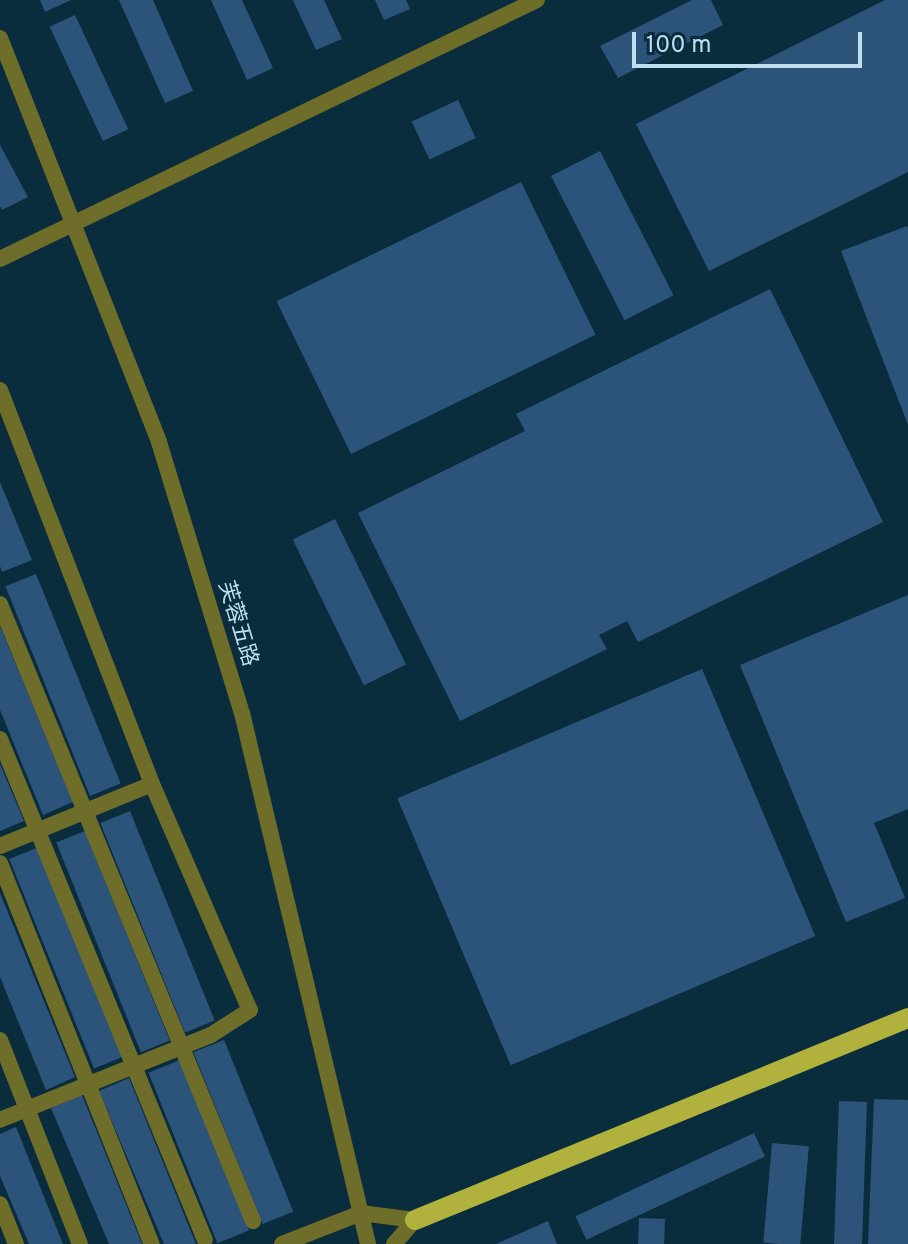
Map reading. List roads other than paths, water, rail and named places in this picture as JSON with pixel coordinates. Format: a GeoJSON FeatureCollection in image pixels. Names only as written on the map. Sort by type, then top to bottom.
{"type":"FeatureCollection","features":[{"type":"Feature","properties":{"kind":"main road"},"geometry":{"type":"LineString","coordinates":[[415,1220],[908,1018]]}},
{"type":"Feature","properties":{"kind":"street"},"geometry":{"type":"LineString","coordinates":[[0,259],[537,0]]}},
{"type":"Feature","properties":{"kind":"street","name":"芙蓉五路"},"geometry":{"type":"LineString","coordinates":[[0,38],[76,224],[159,442],[242,713],[368,1244]]}},
{"type":"Feature","properties":{"kind":"street"},"geometry":{"type":"LineString","coordinates":[[0,390],[152,784],[250,1010],[182,1046],[0,1120]]}},
{"type":"Feature","properties":{"kind":"street"},"geometry":{"type":"LineString","coordinates":[[0,604],[253,1221]]}},
{"type":"Feature","properties":{"kind":"street"},"geometry":{"type":"LineString","coordinates":[[0,739],[136,1065],[205,1240]]}},
{"type":"Feature","properties":{"kind":"street"},"geometry":{"type":"LineString","coordinates":[[0,846],[152,784]]}},
{"type":"Feature","properties":{"kind":"street"},"geometry":{"type":"LineString","coordinates":[[0,863],[152,1244]]}},
{"type":"Feature","properties":{"kind":"street"},"geometry":{"type":"LineString","coordinates":[[0,1040],[80,1244]]}},
{"type":"Feature","properties":{"kind":"street"},"geometry":{"type":"LineString","coordinates":[[0,1204],[16,1244]]}},
{"type":"Feature","properties":{"kind":"street"},"geometry":{"type":"LineString","coordinates":[[282,1244],[307,1240],[361,1213],[415,1220]]}},
{"type":"Feature","properties":{"kind":"street"},"geometry":{"type":"LineString","coordinates":[[394,1244],[415,1220]]}}]}
